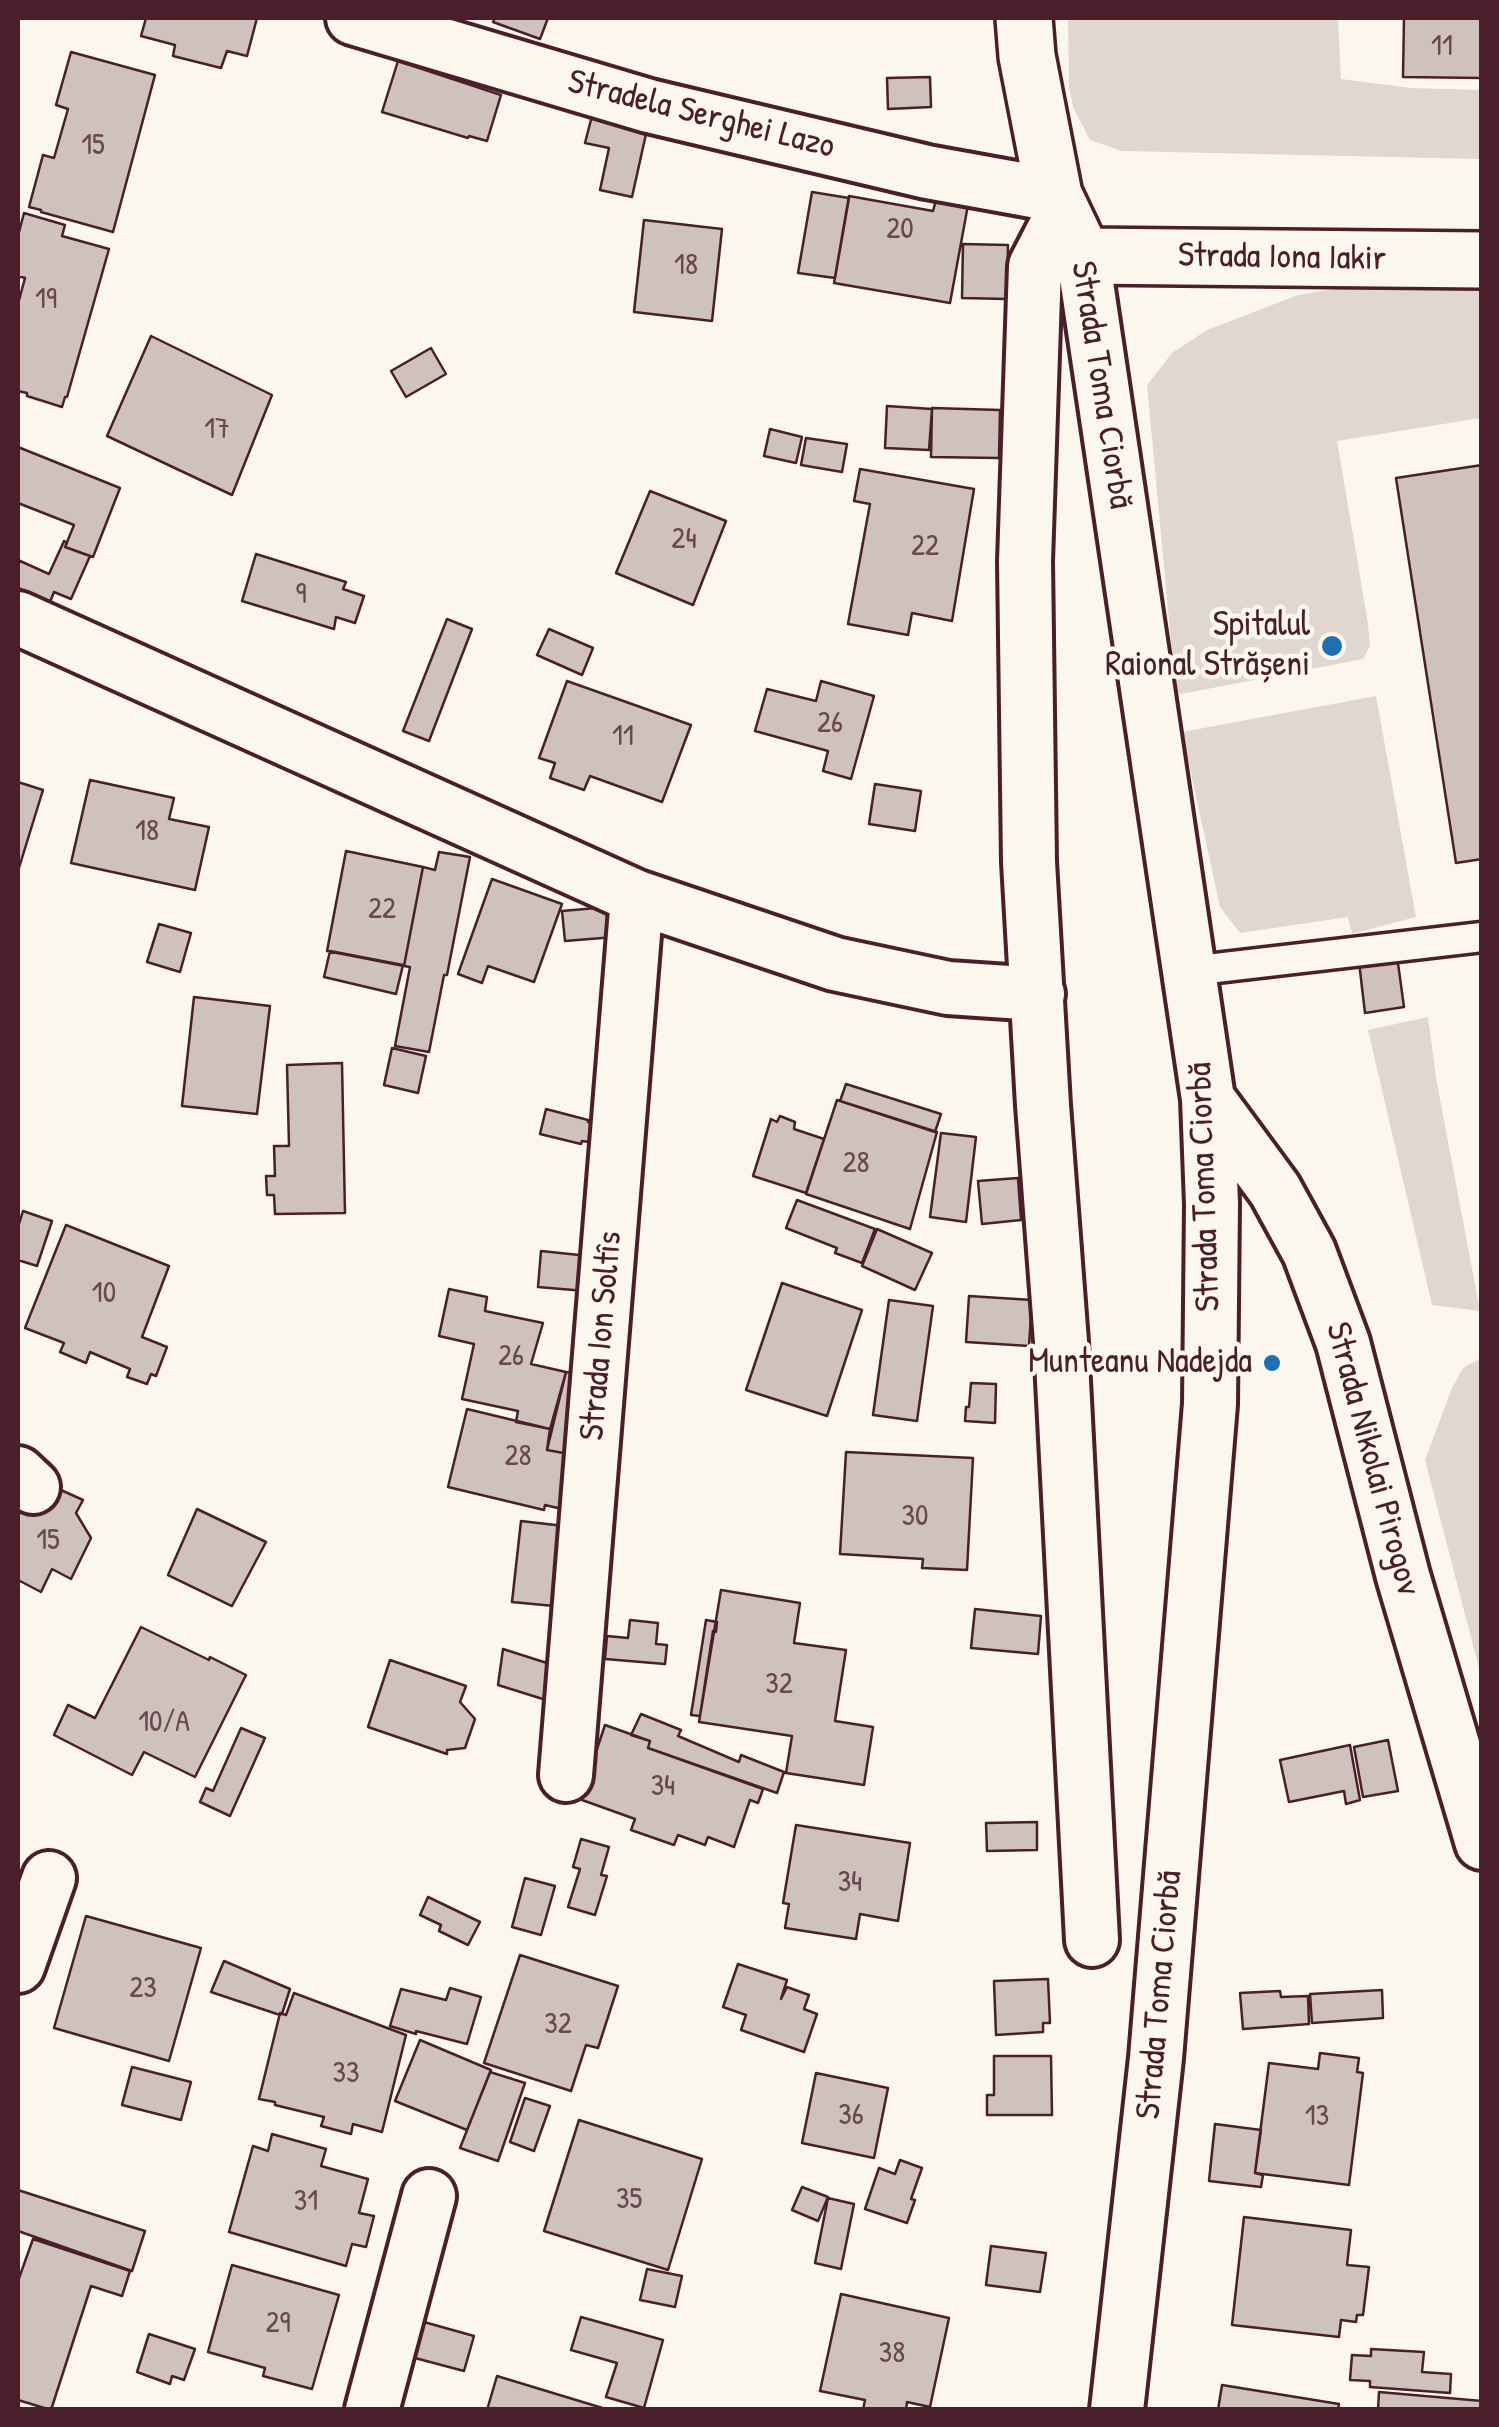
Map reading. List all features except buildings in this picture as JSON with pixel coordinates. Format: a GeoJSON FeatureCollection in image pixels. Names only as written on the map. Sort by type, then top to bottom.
{"type":"FeatureCollection","features":[{"type":"Feature","properties":{"kind":"street","name":"Stradela Serghei Lazo"},"geometry":{"type":"LineString","coordinates":[[353,18],[649,106],[927,172],[1066,221]]}},
{"type":"Feature","properties":{"kind":"street","name":"Strada Toma Ciorbă"},"geometry":{"type":"LineString","coordinates":[[1024,18],[1027,56],[1066,221],[1208,1100],[1212,1204],[1210,1404],[1156,2058],[1117,2410]]}},
{"type":"Feature","properties":{"kind":"street","name":"Strada Toma Ciorbă"},"geometry":{"type":"LineString","coordinates":[[1066,221],[1035,266],[1024,561],[1029,862],[1061,1342],[1092,1940]]}},
{"type":"Feature","properties":{"kind":"street","name":"Strada Iona Iakir"},"geometry":{"type":"LineString","coordinates":[[1066,221],[1482,260]]}},
{"type":"Feature","properties":{"kind":"street"},"geometry":{"type":"LineString","coordinates":[[18,618],[638,897],[835,964],[948,988],[1038,994]]}},
{"type":"Feature","properties":{"kind":"street","name":"Strada Ion Soltîs"},"geometry":{"type":"LineString","coordinates":[[566,1775],[638,897]]}},
{"type":"Feature","properties":{"kind":"street","name":"Strada Nikolai Pirogov"},"geometry":{"type":"LineString","coordinates":[[1208,1100],[1274,1190],[1309,1252],[1343,1343],[1403,1576],[1482,1843]]}},
{"type":"Feature","properties":{"kind":"street"},"geometry":{"type":"LineString","coordinates":[[18,1966],[49,1878]]}},
{"type":"Feature","properties":{"kind":"street"},"geometry":{"type":"LineString","coordinates":[[372,2410],[429,2196]]}},
{"type":"Feature","properties":{"kind":"lane"},"geometry":{"type":"LineString","coordinates":[[1190,970],[1482,936]]}},
{"type":"Feature","properties":{"kind":"shaded area"},"geometry":{"type":"Polygon","coordinates":[[[1068,18],[1338,18],[1341,79],[1411,88],[1481,90],[1481,159],[1122,151],[1090,140],[1073,107],[1068,18]]]}},
{"type":"Feature","properties":{"kind":"shaded area"},"geometry":{"type":"Polygon","coordinates":[[[1341,288],[1481,290],[1481,418],[1337,441],[1368,623],[1370,646],[1363,659],[1176,695],[1147,385],[1172,353],[1207,330],[1298,295],[1341,288]]]}},
{"type":"Feature","properties":{"kind":"shaded area"},"geometry":{"type":"Polygon","coordinates":[[[1376,696],[1416,917],[1352,934],[1348,917],[1240,933],[1220,907],[1182,732],[1376,696]]]}},
{"type":"Feature","properties":{"kind":"shaded area"},"geometry":{"type":"Polygon","coordinates":[[[1428,1017],[1480,1311],[1432,1305],[1368,1030],[1428,1017]]]}},
{"type":"Feature","properties":{"kind":"shaded area"},"geometry":{"type":"Polygon","coordinates":[[[1481,1358],[1481,1676],[1425,1460],[1452,1388],[1463,1368],[1481,1358]]]}},
{"type":"Feature","properties":{"kind":"place","name":"Spitalul Raional Strășeni"},"geometry":{"type":"Point","coordinates":[1332,646]}},
{"type":"Feature","properties":{"kind":"place","name":"Munteanu Nadejda"},"geometry":{"type":"Point","coordinates":[1272,1363]}}]}
